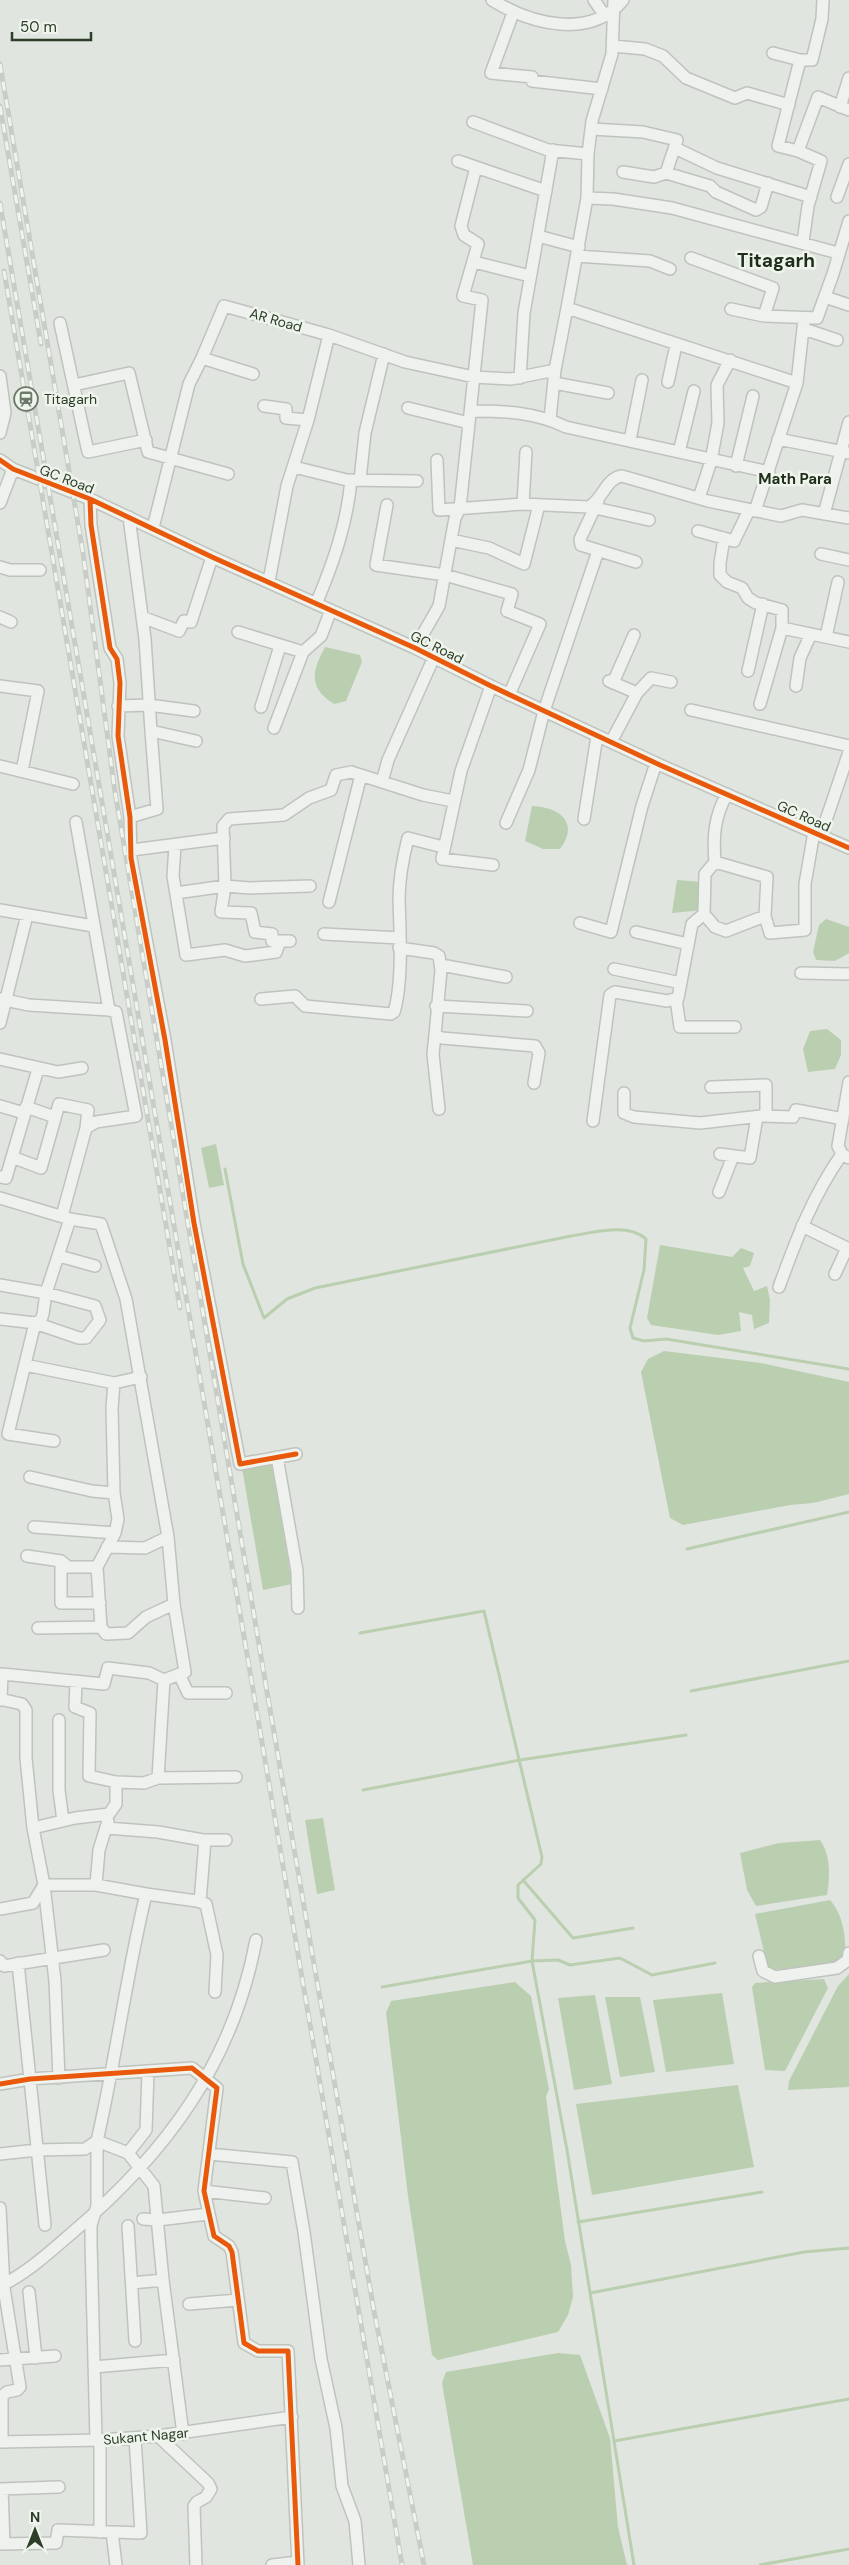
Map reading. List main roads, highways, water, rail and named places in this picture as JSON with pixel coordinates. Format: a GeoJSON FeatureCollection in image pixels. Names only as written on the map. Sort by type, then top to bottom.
{"type":"FeatureCollection","features":[{"type":"Feature","properties":{"kind":"waterway"},"geometry":{"type":"LineString","coordinates":[[225,1169],[243,1264],[264,1318],[287,1299],[315,1288],[571,1236],[599,1231],[620,1230],[630,1231],[646,1239],[644,1270],[630,1328],[633,1338],[644,1341],[666,1339],[849,1369]]}},
{"type":"Feature","properties":{"kind":"waterway"},"geometry":{"type":"LineString","coordinates":[[687,1549],[849,1512]]}},
{"type":"Feature","properties":{"kind":"waterway"},"geometry":{"type":"LineString","coordinates":[[360,1633],[484,1611],[542,1857],[541,1864],[518,1885],[518,1898],[535,1920],[532,1961],[567,2150],[634,2565]]}},
{"type":"Feature","properties":{"kind":"waterway"},"geometry":{"type":"LineString","coordinates":[[691,1691],[849,1661]]}},
{"type":"Feature","properties":{"kind":"waterway"},"geometry":{"type":"LineString","coordinates":[[363,1790],[520,1760],[686,1735]]}},
{"type":"Feature","properties":{"kind":"waterway"},"geometry":{"type":"LineString","coordinates":[[523,1880],[573,1938],[633,1928]]}},
{"type":"Feature","properties":{"kind":"waterway"},"geometry":{"type":"LineString","coordinates":[[382,1987],[532,1961],[558,1960],[570,1965],[620,1958],[652,1975],[715,1963]]}},
{"type":"Feature","properties":{"kind":"waterway"},"geometry":{"type":"LineString","coordinates":[[578,2222],[762,2192]]}},
{"type":"Feature","properties":{"kind":"waterway"},"geometry":{"type":"LineString","coordinates":[[590,2293],[804,2252],[849,2248]]}},
{"type":"Feature","properties":{"kind":"waterway"},"geometry":{"type":"LineString","coordinates":[[614,2441],[849,2399]]}},
{"type":"Feature","properties":{"kind":"waterway"},"geometry":{"type":"LineString","coordinates":[[760,2565],[849,2549]]}},
{"type":"Feature","properties":{"kind":"railway"},"geometry":{"type":"LineString","coordinates":[[0,64],[83,553],[115,792],[267,1692],[374,2311],[424,2565]]}},
{"type":"Feature","properties":{"kind":"railway"},"geometry":{"type":"LineString","coordinates":[[0,106],[41,344]]}},
{"type":"Feature","properties":{"kind":"railway"},"geometry":{"type":"LineString","coordinates":[[0,203],[402,2565]]}},
{"type":"Feature","properties":{"kind":"railway"},"geometry":{"type":"LineString","coordinates":[[4,271],[180,1308]]}},
{"type":"Feature","properties":{"kind":"place","name":"Titagarh"},"geometry":{"type":"Point","coordinates":[26,399]}},
{"type":"Feature","properties":{"kind":"district","name":"Titagarh"},"geometry":{"type":"Point","coordinates":[776,260]}},
{"type":"Feature","properties":{"kind":"district","name":"Math Para"},"geometry":{"type":"Point","coordinates":[795,479]}}]}
